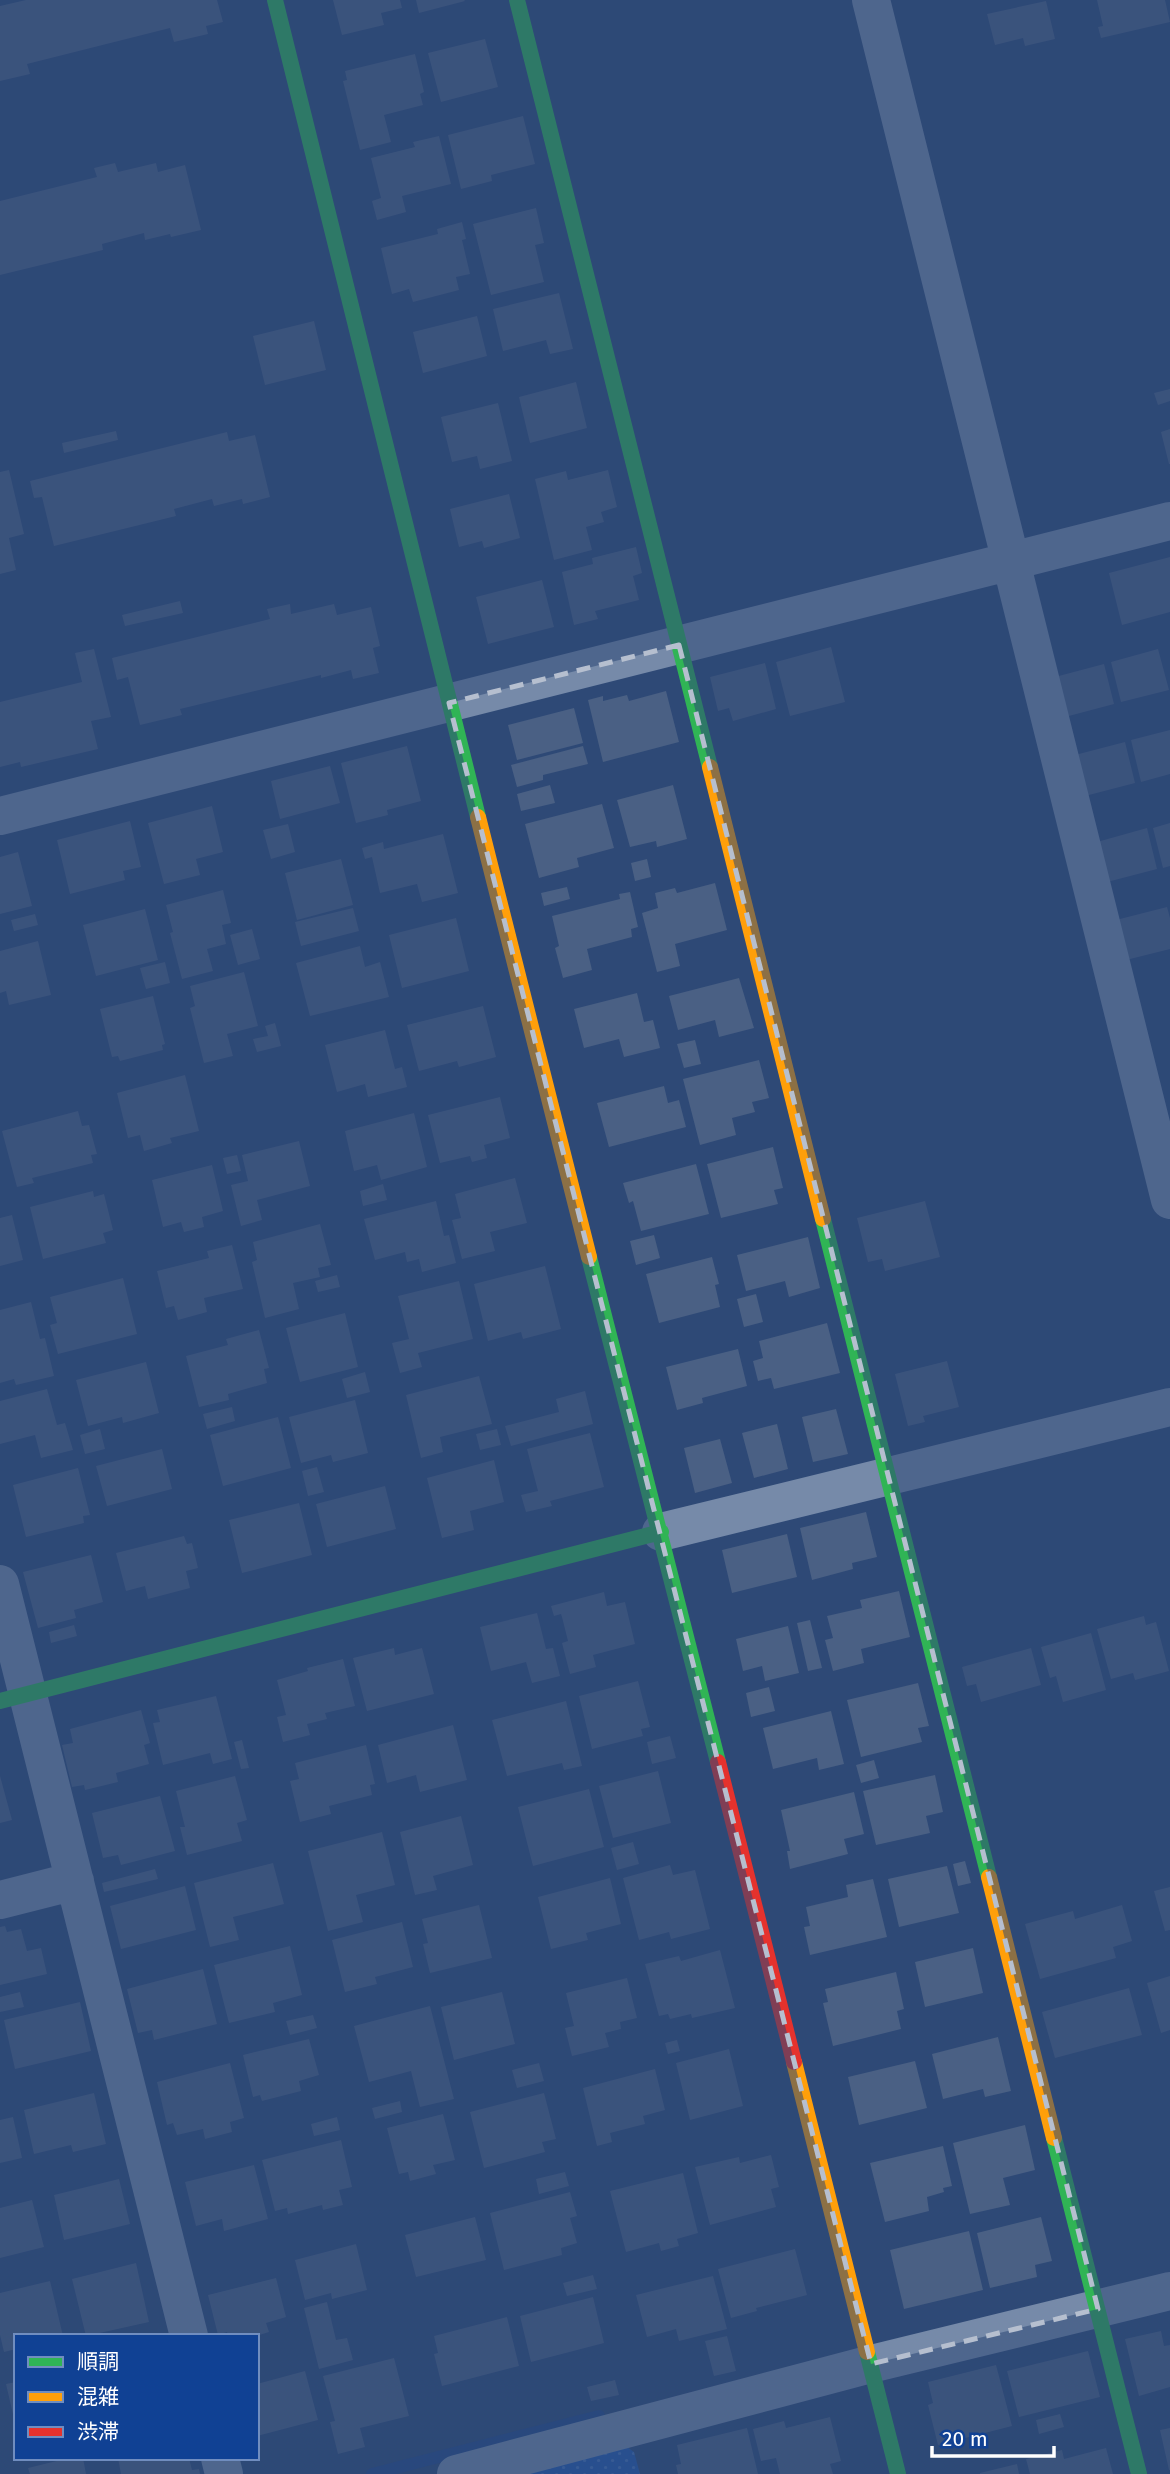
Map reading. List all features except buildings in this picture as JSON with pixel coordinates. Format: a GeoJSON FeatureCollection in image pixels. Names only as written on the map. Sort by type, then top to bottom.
{"type":"FeatureCollection","features":[{"type":"Feature","properties":{"kind":"street"},"geometry":{"type":"LineString","coordinates":[[275,0],[449,703],[898,2474]]}},
{"type":"Feature","properties":{"kind":"street"},"geometry":{"type":"LineString","coordinates":[[517,0],[1139,2474]]}},
{"type":"Feature","properties":{"kind":"street"},"geometry":{"type":"LineString","coordinates":[[871,0],[1170,1200]]}},
{"type":"Feature","properties":{"kind":"street"},"geometry":{"type":"LineString","coordinates":[[0,816],[1170,521]]}},
{"type":"Feature","properties":{"kind":"street"},"geometry":{"type":"LineString","coordinates":[[14,1698],[661,1532],[1170,1407]]}},
{"type":"Feature","properties":{"kind":"street"},"geometry":{"type":"LineString","coordinates":[[0,1584],[14,1698],[75,1881],[188,2334]]}},
{"type":"Feature","properties":{"kind":"street"},"geometry":{"type":"LineString","coordinates":[[0,1900],[75,1881]]}},
{"type":"Feature","properties":{"kind":"street"},"geometry":{"type":"LineString","coordinates":[[456,2474],[871,2364],[1170,2291]]}},
{"type":"Feature","properties":{"kind":"highlighted area"},"geometry":{"type":"Polygon","coordinates":[[[679,645],[1098,2309],[871,2364],[449,703],[679,645]]]}},
{"type":"Feature","properties":{"kind":"shaded area"},"geometry":{"type":"Polygon","coordinates":[[[623,2444],[634,2452],[640,2474],[505,2474],[623,2444]]]}},
{"type":"Feature","properties":{"kind":"waterway"},"geometry":{"type":"LineString","coordinates":[[372,2474],[599,2416]]}},
{"type":"Feature","properties":{"kind":"traffic: fast"},"geometry":{"type":"LineString","coordinates":[[275,0],[478,817]]}},
{"type":"Feature","properties":{"kind":"traffic: fast"},"geometry":{"type":"LineString","coordinates":[[517,0],[710,767]]}},
{"type":"Feature","properties":{"kind":"traffic: fast"},"geometry":{"type":"LineString","coordinates":[[823,1219],[989,1877]]}},
{"type":"Feature","properties":{"kind":"traffic: fast"},"geometry":{"type":"LineString","coordinates":[[589,1257],[718,1762]]}},
{"type":"Feature","properties":{"kind":"traffic: fast"},"geometry":{"type":"LineString","coordinates":[[0,1701],[661,1532]]}},
{"type":"Feature","properties":{"kind":"traffic: fast"},"geometry":{"type":"LineString","coordinates":[[1054,2138],[1139,2474]]}},
{"type":"Feature","properties":{"kind":"traffic: fast"},"geometry":{"type":"LineString","coordinates":[[867,2352],[898,2474]]}},
{"type":"Feature","properties":{"kind":"traffic: slow"},"geometry":{"type":"LineString","coordinates":[[710,767],[823,1219]]}},
{"type":"Feature","properties":{"kind":"traffic: slow"},"geometry":{"type":"LineString","coordinates":[[478,817],[589,1257]]}},
{"type":"Feature","properties":{"kind":"traffic: slow"},"geometry":{"type":"LineString","coordinates":[[989,1877],[1054,2138]]}},
{"type":"Feature","properties":{"kind":"traffic: slow"},"geometry":{"type":"LineString","coordinates":[[794,2062],[867,2352]]}},
{"type":"Feature","properties":{"kind":"traffic: jam"},"geometry":{"type":"LineString","coordinates":[[718,1762],[794,2062]]}}]}
